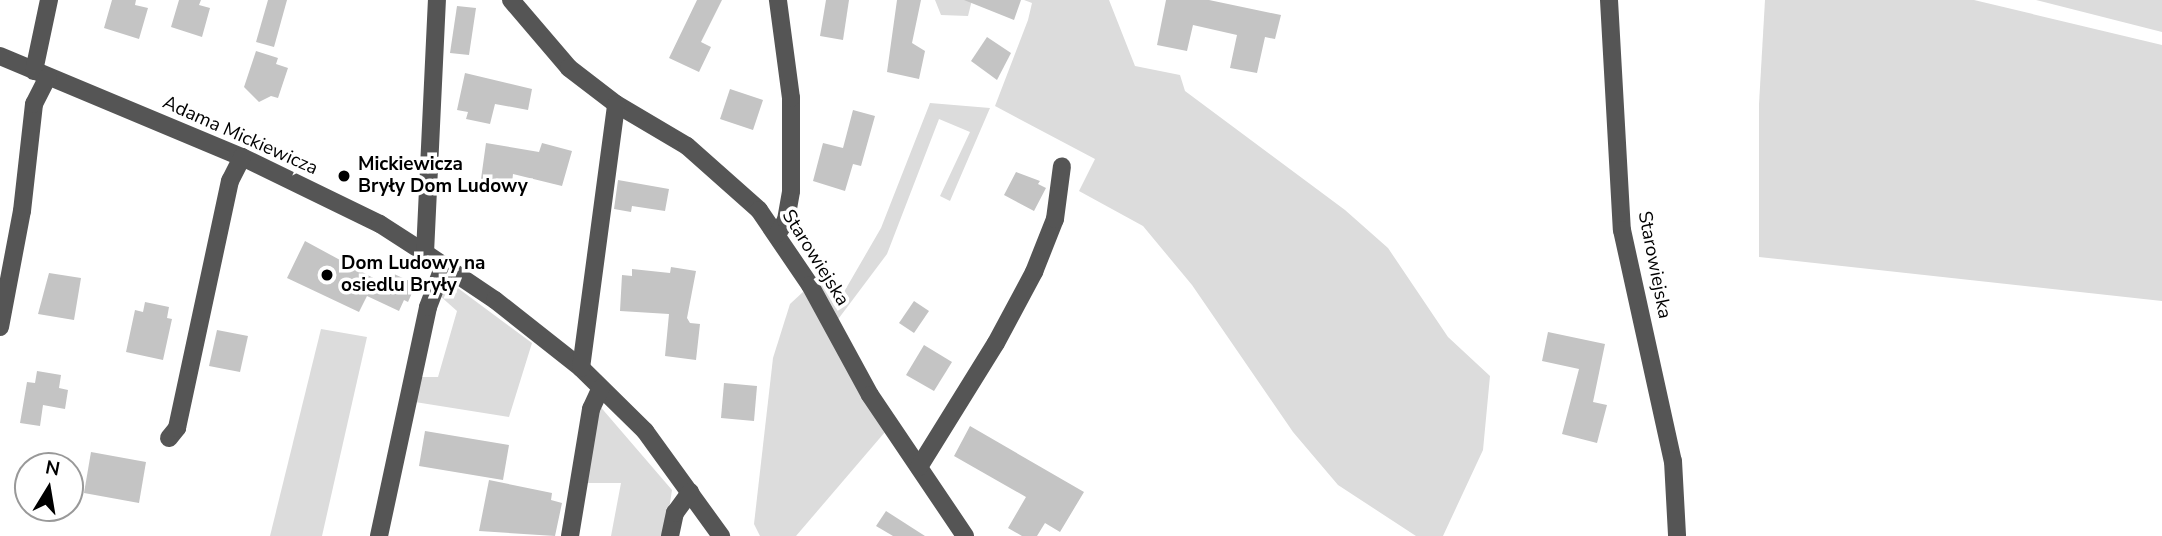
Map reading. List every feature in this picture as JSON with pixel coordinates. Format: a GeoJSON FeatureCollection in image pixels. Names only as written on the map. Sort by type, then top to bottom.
{"type":"FeatureCollection","features":[{"type":"Feature","properties":{"kind":"street"},"geometry":{"type":"LineString","coordinates":[[0,327],[22,211],[49,0]]}},
{"type":"Feature","properties":{"kind":"street"},"geometry":{"type":"LineString","coordinates":[[425,253],[437,0]]}},
{"type":"Feature","properties":{"kind":"street"},"geometry":{"type":"LineString","coordinates":[[778,0],[791,112],[789,210],[778,233]]}},
{"type":"Feature","properties":{"kind":"street","name":"Starowiejska"},"geometry":{"type":"LineString","coordinates":[[1609,0],[1622,230],[1672,461],[1676,536]]}},
{"type":"Feature","properties":{"kind":"street","name":"Starowiejska"},"geometry":{"type":"LineString","coordinates":[[518,4],[569,68],[616,104],[710,164],[778,233],[870,395],[965,536]]}},
{"type":"Feature","properties":{"kind":"street","name":"Adama Mickiewicza"},"geometry":{"type":"LineString","coordinates":[[0,56],[242,157],[380,224],[444,265],[581,368],[645,431],[721,536]]}},
{"type":"Feature","properties":{"kind":"street"},"geometry":{"type":"LineString","coordinates":[[581,368],[616,104]]}},
{"type":"Feature","properties":{"kind":"street"},"geometry":{"type":"LineString","coordinates":[[169,439],[177,428],[230,181],[242,157]]}},
{"type":"Feature","properties":{"kind":"street"},"geometry":{"type":"LineString","coordinates":[[919,467],[1034,272],[1055,219],[1062,166]]}},
{"type":"Feature","properties":{"kind":"street"},"geometry":{"type":"LineString","coordinates":[[379,536],[428,307],[444,265]]}},
{"type":"Feature","properties":{"kind":"street"},"geometry":{"type":"LineString","coordinates":[[570,536],[592,409],[601,388]]}},
{"type":"Feature","properties":{"kind":"street"},"geometry":{"type":"LineString","coordinates":[[670,536],[675,513],[690,492]]}},
{"type":"Feature","properties":{"kind":"shaded area"},"geometry":{"type":"Polygon","coordinates":[[[935,0],[972,0],[968,16],[941,15],[935,0]]]}},
{"type":"Feature","properties":{"kind":"shaded area"},"geometry":{"type":"Polygon","coordinates":[[[1024,0],[1109,0],[1135,66],[1180,75],[1185,91],[1345,210],[1388,248],[1448,337],[1490,376],[1483,450],[1443,536],[1416,536],[1338,485],[1293,432],[1192,285],[1143,226],[1079,191],[1095,159],[995,106],[1028,20],[1032,3],[1024,0]]]}},
{"type":"Feature","properties":{"kind":"shaded area"},"geometry":{"type":"Polygon","coordinates":[[[1765,0],[1974,0],[2162,45],[2162,301],[1759,257],[1759,104],[1765,0]]]}},
{"type":"Feature","properties":{"kind":"shaded area"},"geometry":{"type":"Polygon","coordinates":[[[2036,0],[2162,0],[2162,32],[2044,2],[2036,0]]]}},
{"type":"Feature","properties":{"kind":"shaded area"},"geometry":{"type":"Polygon","coordinates":[[[930,103],[990,108],[950,201],[940,196],[970,132],[939,119],[887,254],[836,322],[813,280],[819,272],[837,304],[881,228],[930,103]]]}},
{"type":"Feature","properties":{"kind":"shaded area"},"geometry":{"type":"Polygon","coordinates":[[[451,283],[532,343],[509,417],[415,402],[421,377],[438,377],[457,311],[439,295],[441,288],[451,283]]]}},
{"type":"Feature","properties":{"kind":"shaded area"},"geometry":{"type":"Polygon","coordinates":[[[804,291],[885,432],[796,536],[760,536],[754,524],[773,358],[790,304],[804,291]]]}},
{"type":"Feature","properties":{"kind":"shaded area"},"geometry":{"type":"Polygon","coordinates":[[[321,329],[367,337],[322,536],[270,536],[321,329]]]}},
{"type":"Feature","properties":{"kind":"shaded area"},"geometry":{"type":"Polygon","coordinates":[[[598,404],[672,490],[665,536],[611,536],[621,483],[584,483],[598,404]]]}},
{"type":"Feature","properties":{"kind":"building"},"geometry":{"type":"Polygon","coordinates":[[[112,0],[136,0],[135,5],[148,8],[139,39],[104,28],[112,0]]]}},
{"type":"Feature","properties":{"kind":"building"},"geometry":{"type":"Polygon","coordinates":[[[179,0],[201,0],[199,5],[210,8],[202,37],[171,27],[179,0]]]}},
{"type":"Feature","properties":{"kind":"building"},"geometry":{"type":"Polygon","coordinates":[[[268,0],[287,0],[274,47],[256,42],[268,0]]]}},
{"type":"Feature","properties":{"kind":"building"},"geometry":{"type":"Polygon","coordinates":[[[697,0],[722,0],[701,42],[711,47],[699,72],[669,58],[697,0]]]}},
{"type":"Feature","properties":{"kind":"building"},"geometry":{"type":"Polygon","coordinates":[[[826,0],[849,0],[843,40],[820,36],[826,0]]]}},
{"type":"Feature","properties":{"kind":"building"},"geometry":{"type":"Polygon","coordinates":[[[897,0],[921,0],[912,43],[925,51],[919,79],[887,72],[897,0]]]}},
{"type":"Feature","properties":{"kind":"building"},"geometry":{"type":"Polygon","coordinates":[[[964,0],[1021,0],[1014,20],[964,0]]]}},
{"type":"Feature","properties":{"kind":"building"},"geometry":{"type":"Polygon","coordinates":[[[1166,0],[1209,0],[1281,15],[1275,39],[1265,37],[1257,73],[1230,68],[1237,35],[1193,25],[1187,51],[1157,45],[1166,0]]]}},
{"type":"Feature","properties":{"kind":"building"},"geometry":{"type":"Polygon","coordinates":[[[457,6],[476,8],[469,55],[450,53],[457,6]]]}},
{"type":"Feature","properties":{"kind":"building"},"geometry":{"type":"Polygon","coordinates":[[[987,37],[1011,53],[997,80],[971,61],[987,37]]]}},
{"type":"Feature","properties":{"kind":"building"},"geometry":{"type":"Polygon","coordinates":[[[256,51],[278,58],[276,64],[288,68],[278,98],[271,96],[259,102],[244,87],[256,51]]]}},
{"type":"Feature","properties":{"kind":"building"},"geometry":{"type":"Polygon","coordinates":[[[465,73],[532,89],[528,110],[495,104],[490,124],[466,119],[468,112],[457,110],[465,73]]]}},
{"type":"Feature","properties":{"kind":"building"},"geometry":{"type":"Polygon","coordinates":[[[730,89],[763,100],[753,130],[720,119],[730,89]]]}},
{"type":"Feature","properties":{"kind":"building"},"geometry":{"type":"Polygon","coordinates":[[[853,110],[875,116],[861,166],[853,164],[845,191],[813,181],[823,143],[843,148],[853,110]]]}},
{"type":"Feature","properties":{"kind":"building"},"geometry":{"type":"Polygon","coordinates":[[[486,143],[539,152],[542,143],[572,151],[562,186],[513,174],[512,184],[481,179],[486,143]]]}},
{"type":"Feature","properties":{"kind":"building"},"geometry":{"type":"Polygon","coordinates":[[[1016,172],[1040,181],[1038,184],[1046,188],[1034,211],[1004,195],[1016,172]]]}},
{"type":"Feature","properties":{"kind":"building"},"geometry":{"type":"Polygon","coordinates":[[[618,180],[669,189],[665,211],[632,206],[631,212],[614,209],[618,180]]]}},
{"type":"Feature","properties":{"kind":"building","name":"Dom Ludowy na osiedlu Bryły"},"geometry":{"type":"Polygon","coordinates":[[[305,241],[388,286],[394,274],[416,284],[408,302],[404,300],[399,311],[367,296],[359,312],[287,278],[305,241]]]}},
{"type":"Feature","properties":{"kind":"building"},"geometry":{"type":"Polygon","coordinates":[[[671,267],[696,271],[687,318],[690,323],[700,324],[696,360],[665,356],[669,314],[620,311],[622,275],[632,276],[632,269],[670,273],[671,267]]]}},
{"type":"Feature","properties":{"kind":"building"},"geometry":{"type":"Polygon","coordinates":[[[49,273],[81,278],[74,320],[38,314],[49,273]]]}},
{"type":"Feature","properties":{"kind":"building"},"geometry":{"type":"Polygon","coordinates":[[[914,301],[929,311],[914,333],[899,323],[914,301]]]}},
{"type":"Feature","properties":{"kind":"building"},"geometry":{"type":"Polygon","coordinates":[[[145,302],[169,307],[167,318],[172,319],[163,360],[126,352],[135,310],[143,312],[145,302]]]}},
{"type":"Feature","properties":{"kind":"building"},"geometry":{"type":"Polygon","coordinates":[[[217,330],[248,336],[240,372],[209,366],[217,330]]]}},
{"type":"Feature","properties":{"kind":"building"},"geometry":{"type":"Polygon","coordinates":[[[1548,332],[1605,344],[1593,402],[1607,405],[1597,443],[1562,434],[1579,369],[1542,361],[1548,332]]]}},
{"type":"Feature","properties":{"kind":"building"},"geometry":{"type":"Polygon","coordinates":[[[924,345],[952,362],[934,391],[906,375],[924,345]]]}},
{"type":"Feature","properties":{"kind":"building"},"geometry":{"type":"Polygon","coordinates":[[[37,371],[61,375],[59,388],[68,390],[65,409],[43,405],[40,426],[20,423],[27,382],[35,383],[37,371]]]}},
{"type":"Feature","properties":{"kind":"building"},"geometry":{"type":"Polygon","coordinates":[[[724,383],[757,386],[754,421],[721,418],[724,383]]]}},
{"type":"Feature","properties":{"kind":"building"},"geometry":{"type":"Polygon","coordinates":[[[970,426],[1084,492],[1060,532],[1045,523],[1037,536],[1022,536],[1008,528],[1026,497],[954,456],[970,426]]]}},
{"type":"Feature","properties":{"kind":"building"},"geometry":{"type":"Polygon","coordinates":[[[425,431],[509,445],[503,480],[419,466],[425,431]]]}},
{"type":"Feature","properties":{"kind":"building"},"geometry":{"type":"Polygon","coordinates":[[[91,452],[146,462],[139,503],[84,493],[91,452]]]}},
{"type":"Feature","properties":{"kind":"building"},"geometry":{"type":"Polygon","coordinates":[[[489,480],[552,493],[551,500],[562,503],[555,536],[479,531],[489,480]]]}},
{"type":"Feature","properties":{"kind":"building"},"geometry":{"type":"Polygon","coordinates":[[[886,511],[925,536],[893,536],[876,526],[886,511]]]}},
{"type":"Feature","properties":{"kind":"place","name":"Mickiewicza Bryły Dom Ludowy"},"geometry":{"type":"Point","coordinates":[344,176]}},
{"type":"Feature","properties":{"kind":"place","name":"Dom Ludowy na osiedlu Bryły"},"geometry":{"type":"Point","coordinates":[327,275]}}]}
